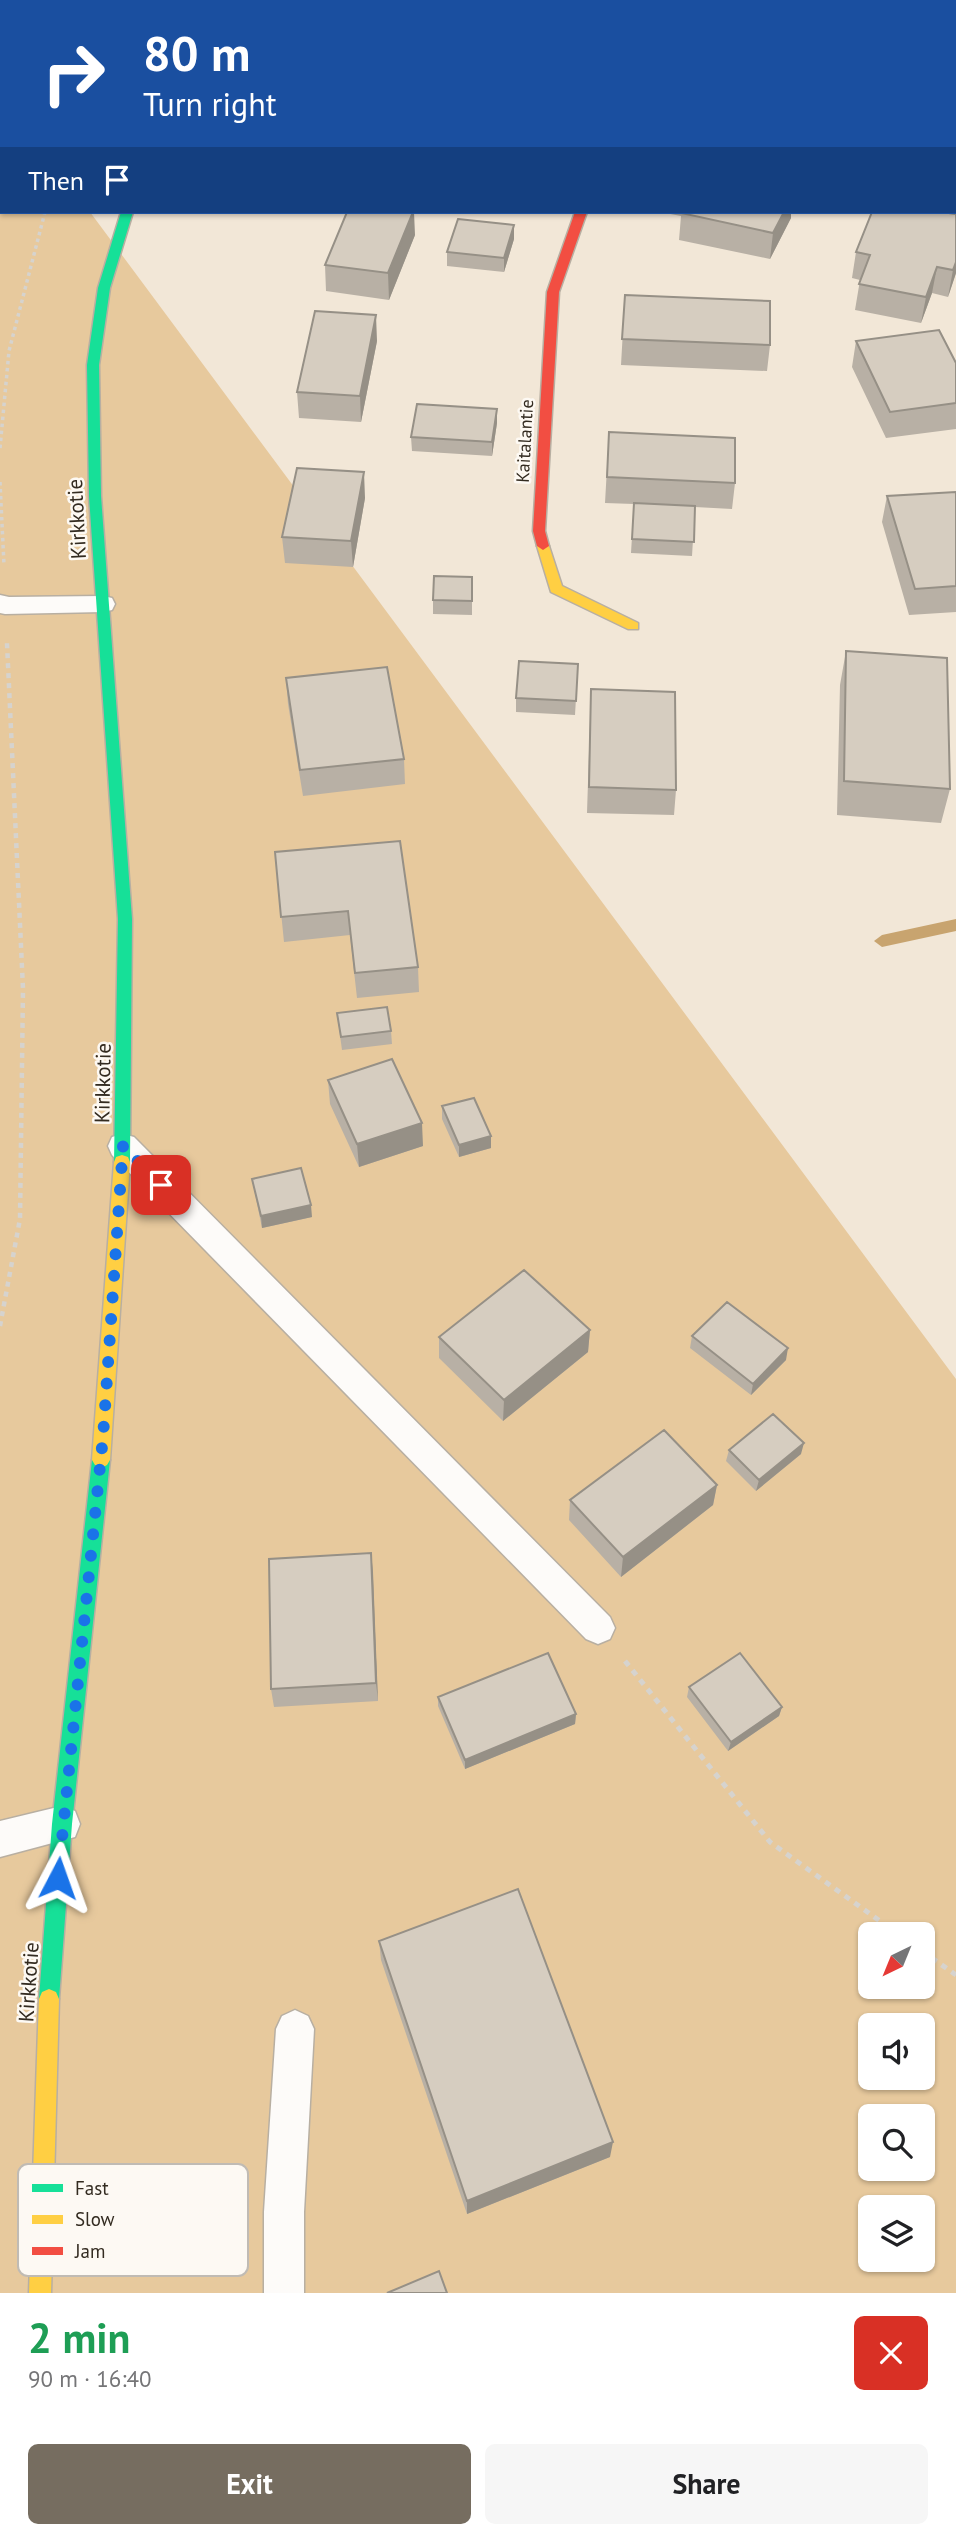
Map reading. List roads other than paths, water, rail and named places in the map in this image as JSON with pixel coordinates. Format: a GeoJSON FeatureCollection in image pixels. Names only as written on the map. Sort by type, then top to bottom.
{"type":"FeatureCollection","features":[{"type":"Feature","properties":{"kind":"street","name":"Kirkkotie"},"geometry":{"type":"LineString","coordinates":[[43,2164],[47,2014],[62,1824],[103,1437],[123,1146],[125,919],[95,496],[93,365],[104,288],[126,214]]}},
{"type":"Feature","properties":{"kind":"street","name":"Kaitalantie"},"geometry":{"type":"LineString","coordinates":[[580,214],[553,292],[539,531],[556,589],[633,626]]}},
{"type":"Feature","properties":{"kind":"lane"},"geometry":{"type":"LineString","coordinates":[[3,604],[103,604]]}},
{"type":"Feature","properties":{"kind":"lane"},"geometry":{"type":"LineString","coordinates":[[123,1146],[598,1628]]}},
{"type":"Feature","properties":{"kind":"lane"},"geometry":{"type":"LineString","coordinates":[[0,1839],[62,1824]]}},
{"type":"Feature","properties":{"kind":"lane"},"geometry":{"type":"LineString","coordinates":[[284,2293],[284,2212],[295,2029]]}},
{"type":"Feature","properties":{"kind":"waterway"},"geometry":{"type":"LineString","coordinates":[[882,941],[956,925]]}}]}
